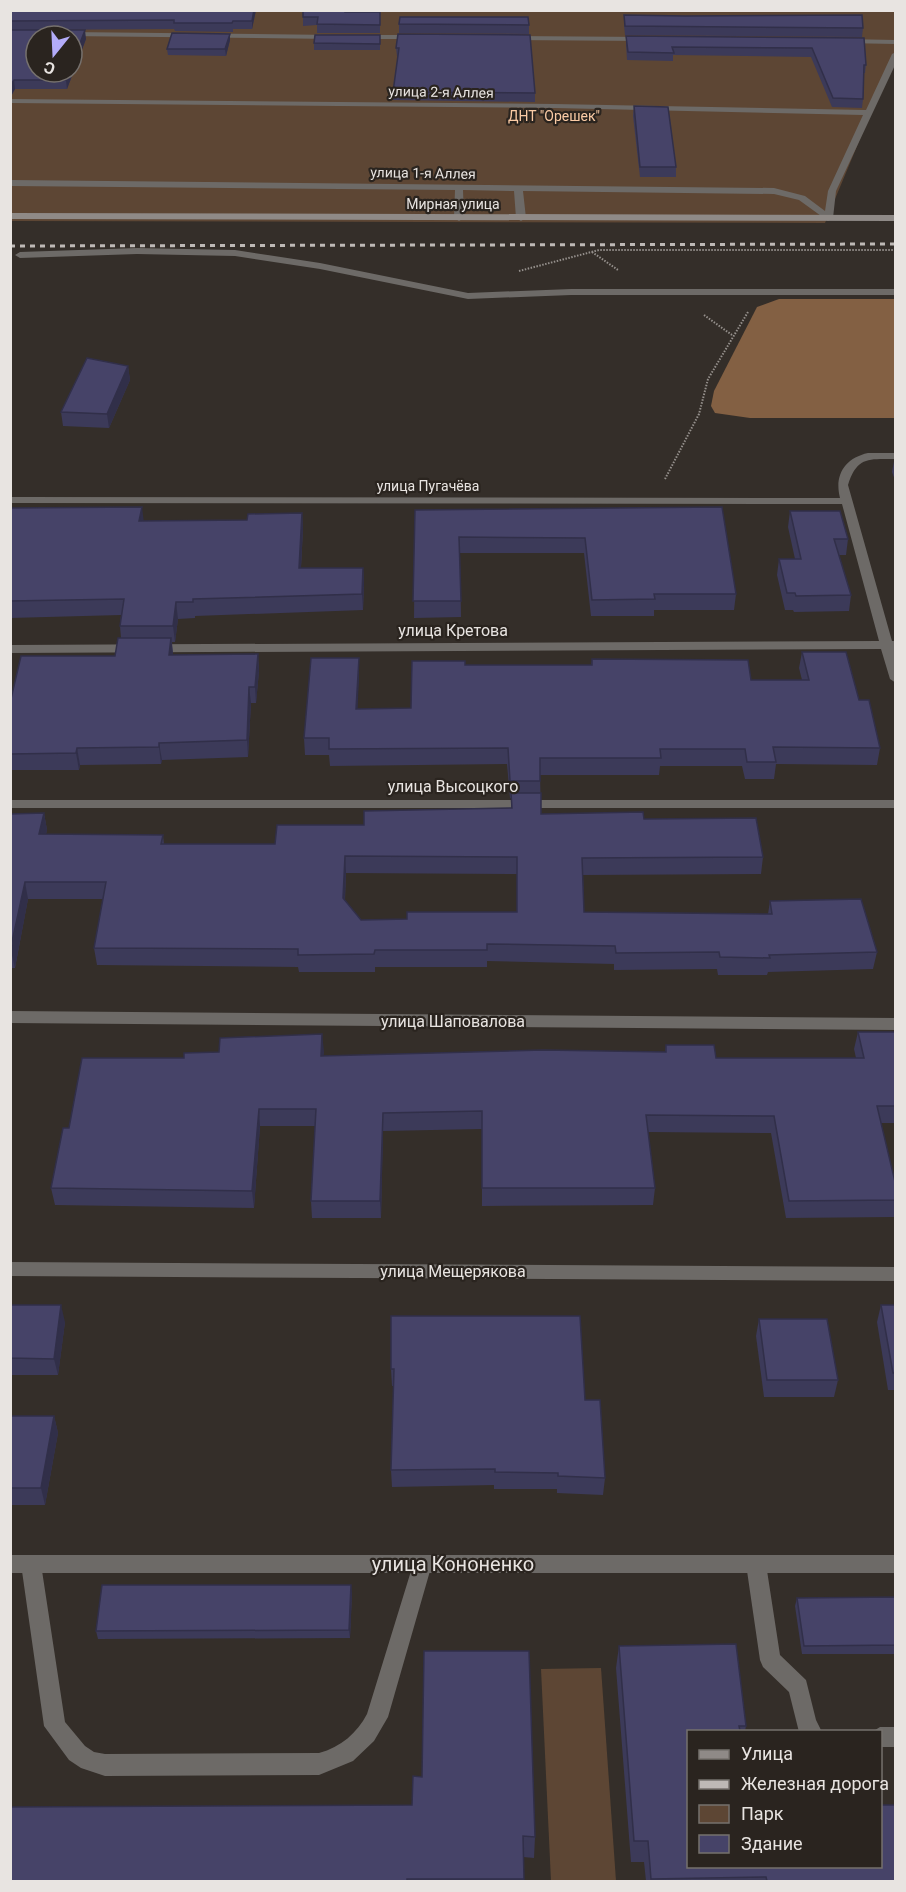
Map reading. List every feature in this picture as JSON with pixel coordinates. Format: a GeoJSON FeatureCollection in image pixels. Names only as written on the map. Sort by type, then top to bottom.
{"type":"FeatureCollection","features":[{"type":"Feature","properties":{"kind":"street"},"geometry":{"type":"LineString","coordinates":[[84,34],[342,37]]}},
{"type":"Feature","properties":{"kind":"street"},"geometry":{"type":"LineString","coordinates":[[354,37],[425,38]]}},
{"type":"Feature","properties":{"kind":"street"},"geometry":{"type":"LineString","coordinates":[[508,38],[662,39]]}},
{"type":"Feature","properties":{"kind":"street"},"geometry":{"type":"LineString","coordinates":[[838,41],[896,42]]}},
{"type":"Feature","properties":{"kind":"street"},"geometry":{"type":"LineString","coordinates":[[828,218],[832,191],[896,54]]}},
{"type":"Feature","properties":{"kind":"street","name":"улица 2-я Аллея"},"geometry":{"type":"LineString","coordinates":[[10,101],[554,106],[870,113]]}},
{"type":"Feature","properties":{"kind":"street","name":"улица 1-я Аллея"},"geometry":{"type":"LineString","coordinates":[[10,183],[774,191],[802,198],[828,218]]}},
{"type":"Feature","properties":{"kind":"street"},"geometry":{"type":"LineString","coordinates":[[459,187],[459,218]]}},
{"type":"Feature","properties":{"kind":"street"},"geometry":{"type":"LineString","coordinates":[[518,188],[521,218]]}},
{"type":"Feature","properties":{"kind":"street","name":"Мирная улица"},"geometry":{"type":"LineString","coordinates":[[10,216],[896,218]]}},
{"type":"Feature","properties":{"kind":"street"},"geometry":{"type":"LineString","coordinates":[[20,255],[137,251],[235,253],[320,266],[468,296],[571,292],[896,292]]}},
{"type":"Feature","properties":{"kind":"street"},"geometry":{"type":"LineString","coordinates":[[896,456],[857,457],[851,462],[843,480],[846,501],[891,645],[896,679]]}},
{"type":"Feature","properties":{"kind":"street","name":"улица Пугачёва"},"geometry":{"type":"LineString","coordinates":[[10,500],[846,501]]}},
{"type":"Feature","properties":{"kind":"street","name":"улица Кретова"},"geometry":{"type":"LineString","coordinates":[[10,649],[891,645]]}},
{"type":"Feature","properties":{"kind":"street","name":"улица Высоцкого"},"geometry":{"type":"LineString","coordinates":[[10,804],[896,804]]}},
{"type":"Feature","properties":{"kind":"street","name":"улица Шаповалова"},"geometry":{"type":"LineString","coordinates":[[10,1017],[896,1024]]}},
{"type":"Feature","properties":{"kind":"street","name":"улица Мещерякова"},"geometry":{"type":"LineString","coordinates":[[10,1269],[896,1274]]}},
{"type":"Feature","properties":{"kind":"street"},"geometry":{"type":"LineString","coordinates":[[21,1564],[55,1726],[77,1753],[89,1761],[105,1765],[319,1764],[335,1760],[365,1736],[377,1717],[422,1564]]}},
{"type":"Feature","properties":{"kind":"street","name":"улица Кононенко"},"geometry":{"type":"LineString","coordinates":[[21,1564],[896,1564]]}},
{"type":"Feature","properties":{"kind":"street"},"geometry":{"type":"LineString","coordinates":[[756,1564],[770,1660],[799,1687],[806,1724],[811,1730]]}},
{"type":"Feature","properties":{"kind":"path"},"geometry":{"type":"LineString","coordinates":[[591,252],[896,250]]}},
{"type":"Feature","properties":{"kind":"path"},"geometry":{"type":"LineString","coordinates":[[653,501],[699,414],[708,379],[732,335],[765,292]]}},
{"type":"Feature","properties":{"kind":"green space","name":"ДНТ \"Орешек\""},"geometry":{"type":"Polygon","coordinates":[[[11,11],[895,11],[895,55],[825,223],[11,221],[11,11]]]}},
{"type":"Feature","properties":{"kind":"green space"},"geometry":{"type":"Polygon","coordinates":[[[601,1668],[616,1881],[551,1881],[541,1669],[601,1668]]]}},
{"type":"Feature","properties":{"kind":"shaded area"},"geometry":{"type":"Polygon","coordinates":[[[779,299],[895,299],[895,418],[750,418],[715,413],[711,406],[714,391],[757,307],[779,299]]]}},
{"type":"Feature","properties":{"kind":"building"},"geometry":{"type":"Polygon","coordinates":[[[10,10],[254,10],[252,21],[174,23],[174,20],[10,21],[10,10]]]}},
{"type":"Feature","properties":{"kind":"building"},"geometry":{"type":"Polygon","coordinates":[[[303,10],[380,12],[380,25],[317,24],[318,17],[303,17],[303,10]]]}},
{"type":"Feature","properties":{"kind":"building"},"geometry":{"type":"Polygon","coordinates":[[[624,15],[862,15],[863,28],[625,26],[624,15]]]}},
{"type":"Feature","properties":{"kind":"building"},"geometry":{"type":"Polygon","coordinates":[[[400,17],[528,17],[529,25],[399,24],[400,17]]]}},
{"type":"Feature","properties":{"kind":"building"},"geometry":{"type":"Polygon","coordinates":[[[10,30],[24,30],[24,80],[14,80],[10,86],[10,30]]]}},
{"type":"Feature","properties":{"kind":"building"},"geometry":{"type":"Polygon","coordinates":[[[172,33],[230,34],[225,49],[167,49],[172,33]]]}},
{"type":"Feature","properties":{"kind":"building"},"geometry":{"type":"Polygon","coordinates":[[[398,34],[530,35],[535,93],[393,92],[399,48],[396,48],[398,34]]]}},
{"type":"Feature","properties":{"kind":"building"},"geometry":{"type":"Polygon","coordinates":[[[315,35],[380,35],[380,44],[314,43],[315,35]]]}},
{"type":"Feature","properties":{"kind":"building"},"geometry":{"type":"Polygon","coordinates":[[[626,36],[864,38],[866,65],[864,65],[863,99],[833,98],[812,48],[672,47],[674,53],[628,52],[626,36]]]}},
{"type":"Feature","properties":{"kind":"building"},"geometry":{"type":"Polygon","coordinates":[[[634,106],[668,107],[676,167],[640,167],[634,106]]]}},
{"type":"Feature","properties":{"kind":"building"},"geometry":{"type":"Polygon","coordinates":[[[87,358],[128,366],[107,414],[61,412],[87,358]]]}},
{"type":"Feature","properties":{"kind":"building"},"geometry":{"type":"Polygon","coordinates":[[[142,507],[139,521],[247,520],[248,514],[302,513],[299,568],[363,568],[362,594],[193,599],[193,602],[176,602],[173,626],[120,626],[124,599],[10,601],[10,508],[142,507]]]}},
{"type":"Feature","properties":{"kind":"building"},"geometry":{"type":"Polygon","coordinates":[[[722,507],[736,594],[654,594],[655,599],[592,600],[585,538],[459,537],[461,601],[413,601],[415,510],[722,507]]]}},
{"type":"Feature","properties":{"kind":"building"},"geometry":{"type":"Polygon","coordinates":[[[790,511],[840,511],[848,539],[834,539],[851,595],[796,596],[795,593],[787,593],[779,559],[801,559],[790,511]]]}},
{"type":"Feature","properties":{"kind":"building"},"geometry":{"type":"Polygon","coordinates":[[[118,638],[171,638],[169,655],[258,654],[255,687],[249,687],[247,740],[159,743],[159,747],[77,748],[76,753],[10,754],[10,703],[21,656],[115,656],[118,638]]]}},
{"type":"Feature","properties":{"kind":"building"},"geometry":{"type":"Polygon","coordinates":[[[802,652],[846,652],[859,700],[869,700],[880,748],[773,747],[776,762],[747,762],[745,749],[660,749],[661,758],[540,758],[540,781],[510,781],[508,748],[329,749],[329,738],[304,738],[311,658],[359,658],[356,709],[411,708],[412,661],[465,661],[465,665],[592,665],[592,659],[748,660],[751,680],[809,680],[802,652]]]}},
{"type":"Feature","properties":{"kind":"building"},"geometry":{"type":"Polygon","coordinates":[[[511,793],[541,793],[541,814],[643,812],[644,819],[756,818],[763,857],[582,858],[584,912],[772,914],[770,901],[861,899],[877,952],[769,955],[770,958],[720,957],[719,952],[616,953],[615,946],[487,944],[487,950],[375,950],[374,954],[298,955],[298,949],[94,948],[106,882],[25,882],[10,951],[10,814],[44,813],[39,834],[163,835],[161,844],[275,844],[277,825],[364,825],[364,811],[512,808],[511,793]],[[345,856],[343,898],[361,920],[407,919],[407,912],[517,912],[517,857],[345,856]]]}},
{"type":"Feature","properties":{"kind":"building"},"geometry":{"type":"Polygon","coordinates":[[[858,1032],[896,1032],[896,1106],[877,1106],[896,1186],[896,1200],[789,1201],[774,1116],[646,1115],[655,1188],[482,1188],[482,1111],[383,1113],[380,1201],[311,1201],[316,1109],[259,1109],[252,1191],[51,1188],[63,1128],[69,1128],[82,1058],[184,1058],[184,1053],[219,1052],[220,1038],[322,1034],[321,1056],[543,1050],[666,1052],[666,1045],[714,1045],[716,1058],[864,1058],[858,1032]]]}},
{"type":"Feature","properties":{"kind":"building"},"geometry":{"type":"Polygon","coordinates":[[[10,1305],[61,1305],[54,1359],[10,1358],[10,1305]]]}},
{"type":"Feature","properties":{"kind":"building"},"geometry":{"type":"Polygon","coordinates":[[[881,1305],[896,1305],[896,1373],[893,1373],[881,1305]]]}},
{"type":"Feature","properties":{"kind":"building"},"geometry":{"type":"Polygon","coordinates":[[[391,1316],[580,1316],[585,1400],[600,1400],[605,1478],[558,1476],[558,1473],[495,1472],[495,1469],[391,1470],[394,1369],[391,1369],[391,1316]]]}},
{"type":"Feature","properties":{"kind":"building"},"geometry":{"type":"Polygon","coordinates":[[[759,1319],[827,1319],[838,1380],[767,1380],[759,1319]]]}},
{"type":"Feature","properties":{"kind":"building"},"geometry":{"type":"Polygon","coordinates":[[[10,1416],[54,1416],[41,1488],[10,1488],[10,1416]]]}},
{"type":"Feature","properties":{"kind":"building"},"geometry":{"type":"Polygon","coordinates":[[[102,1585],[351,1585],[349,1630],[96,1631],[102,1585]]]}},
{"type":"Feature","properties":{"kind":"building"},"geometry":{"type":"Polygon","coordinates":[[[896,1597],[896,1645],[804,1646],[797,1598],[896,1597]]]}},
{"type":"Feature","properties":{"kind":"building"},"geometry":{"type":"Polygon","coordinates":[[[736,1644],[746,1726],[739,1726],[740,1730],[687,1730],[687,1868],[882,1868],[882,1805],[896,1805],[896,1881],[767,1881],[766,1877],[651,1879],[648,1841],[634,1841],[619,1646],[736,1644]]]}},
{"type":"Feature","properties":{"kind":"building"},"geometry":{"type":"Polygon","coordinates":[[[424,1651],[529,1651],[535,1837],[523,1836],[524,1879],[10,1881],[10,1807],[412,1805],[413,1776],[422,1777],[424,1651]]]}},
{"type":"Feature","properties":{"kind":"railway"},"geometry":{"type":"LineString","coordinates":[[10,246],[896,244]]}}]}
